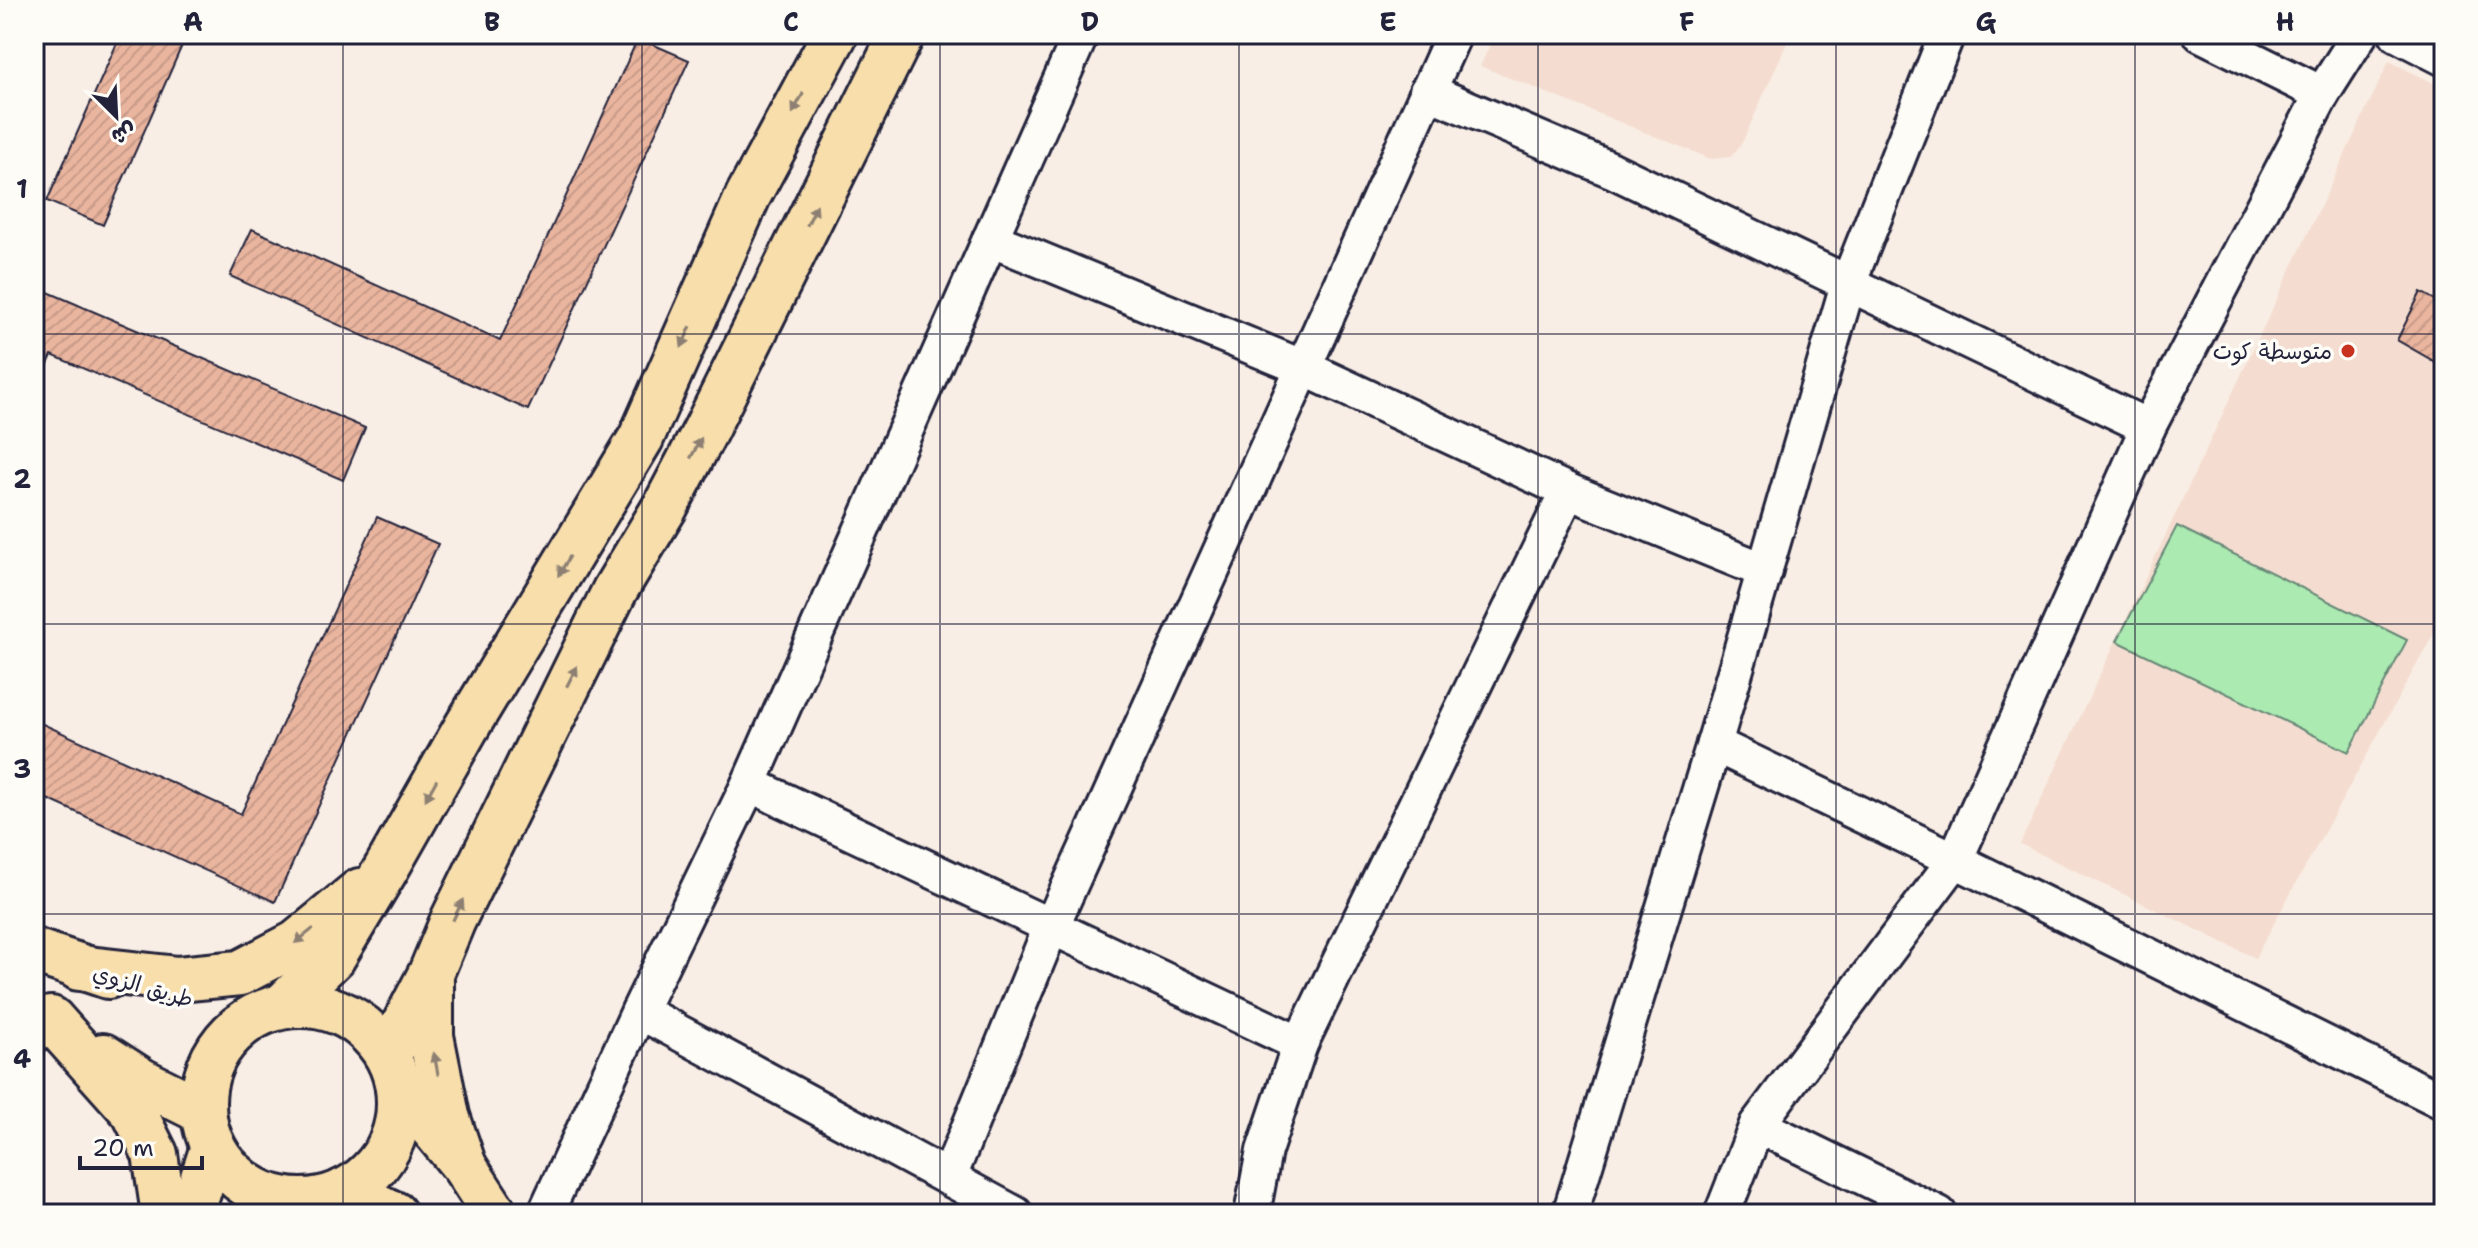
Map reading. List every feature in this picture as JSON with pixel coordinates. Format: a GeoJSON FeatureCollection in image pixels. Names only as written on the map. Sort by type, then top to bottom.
{"type":"FeatureCollection","features":[{"type":"Feature","properties":{"kind":"main road"},"geometry":{"type":"LineString","coordinates":[[191,1214],[208,1129],[205,1083],[214,1057],[231,1033],[268,1011],[333,957],[466,728],[641,438],[748,196],[835,34]]}},
{"type":"Feature","properties":{"kind":"main road"},"geometry":{"type":"LineString","coordinates":[[324,1202],[370,1173],[389,1147],[399,1117],[393,1071],[453,920],[615,590],[665,507],[704,433],[902,34]]}},
{"type":"Feature","properties":{"kind":"main road"},"geometry":{"type":"LineString","coordinates":[[79,968],[178,979],[240,973],[297,943],[386,869]]}},
{"type":"Feature","properties":{"kind":"main road","name":"طريق الزوي"},"geometry":{"type":"LineString","coordinates":[[34,951],[79,968],[268,1011]]}},
{"type":"Feature","properties":{"kind":"main road"},"geometry":{"type":"LineString","coordinates":[[431,973],[431,1036],[447,1116],[464,1166]]}},
{"type":"Feature","properties":{"kind":"main road"},"geometry":{"type":"LineString","coordinates":[[268,1011],[314,1005],[344,1014],[369,1032],[393,1071],[464,1166],[495,1214]]}},
{"type":"Feature","properties":{"kind":"main road"},"geometry":{"type":"LineString","coordinates":[[43,1016],[208,1129],[231,1172],[256,1191],[286,1200],[324,1202],[394,1214]]}},
{"type":"Feature","properties":{"kind":"main road"},"geometry":{"type":"LineString","coordinates":[[43,1016],[134,1112],[155,1154],[164,1214]]}},
{"type":"Feature","properties":{"kind":"street"},"geometry":{"type":"LineString","coordinates":[[545,1214],[749,784],[1081,34]]}},
{"type":"Feature","properties":{"kind":"street"},"geometry":{"type":"LineString","coordinates":[[949,1177],[1051,927],[1454,34]]}},
{"type":"Feature","properties":{"kind":"street"},"geometry":{"type":"LineString","coordinates":[[1570,1214],[1714,744],[1849,281],[1947,34]]}},
{"type":"Feature","properties":{"kind":"street"},"geometry":{"type":"LineString","coordinates":[[2201,34],[2322,94]]}},
{"type":"Feature","properties":{"kind":"street"},"geometry":{"type":"LineString","coordinates":[[1722,1214],[1757,1125],[1955,860],[2148,427],[2322,94],[2360,34]]}},
{"type":"Feature","properties":{"kind":"street"},"geometry":{"type":"LineString","coordinates":[[2397,34],[2444,58]]}},
{"type":"Feature","properties":{"kind":"street"},"geometry":{"type":"LineString","coordinates":[[1427,91],[1612,170],[2148,427]]}},
{"type":"Feature","properties":{"kind":"street"},"geometry":{"type":"LineString","coordinates":[[990,239],[1304,368],[1568,491],[1765,571]]}},
{"type":"Feature","properties":{"kind":"street"},"geometry":{"type":"LineString","coordinates":[[1252,1214],[1264,1151],[1300,1044],[1568,491]]}},
{"type":"Feature","properties":{"kind":"street"},"geometry":{"type":"LineString","coordinates":[[1714,744],[2444,1102]]}},
{"type":"Feature","properties":{"kind":"street"},"geometry":{"type":"LineString","coordinates":[[749,784],[1300,1044]]}},
{"type":"Feature","properties":{"kind":"street"},"geometry":{"type":"LineString","coordinates":[[639,1011],[1015,1214]]}},
{"type":"Feature","properties":{"kind":"street"},"geometry":{"type":"LineString","coordinates":[[1757,1125],[1939,1214]]}},
{"type":"Feature","properties":{"kind":"shaded area"},"geometry":{"type":"Polygon","coordinates":[[[1495,34],[1791,34],[1742,143],[1731,157],[1711,159],[1480,66],[1495,34]]]}},
{"type":"Feature","properties":{"kind":"shaded area","name":"متوسطة كوت"},"geometry":{"type":"Polygon","coordinates":[[[2389,61],[2444,88],[2444,615],[2255,958],[2020,844],[2389,61]]]}},
{"type":"Feature","properties":{"kind":"green space"},"geometry":{"type":"Polygon","coordinates":[[[2177,526],[2407,640],[2349,752],[2117,641],[2177,526]]]}},
{"type":"Feature","properties":{"kind":"building"},"geometry":{"type":"Polygon","coordinates":[[[121,34],[187,34],[103,225],[47,201],[121,34]]]}},
{"type":"Feature","properties":{"kind":"building"},"geometry":{"type":"Polygon","coordinates":[[[638,38],[689,60],[528,410],[230,276],[252,229],[500,341],[638,38]]]}},
{"type":"Feature","properties":{"kind":"building"},"geometry":{"type":"Polygon","coordinates":[[[34,286],[365,428],[343,480],[52,355],[34,396],[34,286]]]}},
{"type":"Feature","properties":{"kind":"building"},"geometry":{"type":"Polygon","coordinates":[[[2421,292],[2444,305],[2444,367],[2397,340],[2421,292]]]}},
{"type":"Feature","properties":{"kind":"building"},"geometry":{"type":"Polygon","coordinates":[[[377,517],[438,544],[275,902],[34,793],[34,720],[241,814],[377,517]]]}},
{"type":"Feature","properties":{"kind":"place","name":"متوسطة كوت"},"geometry":{"type":"Point","coordinates":[2348,351]}}]}
